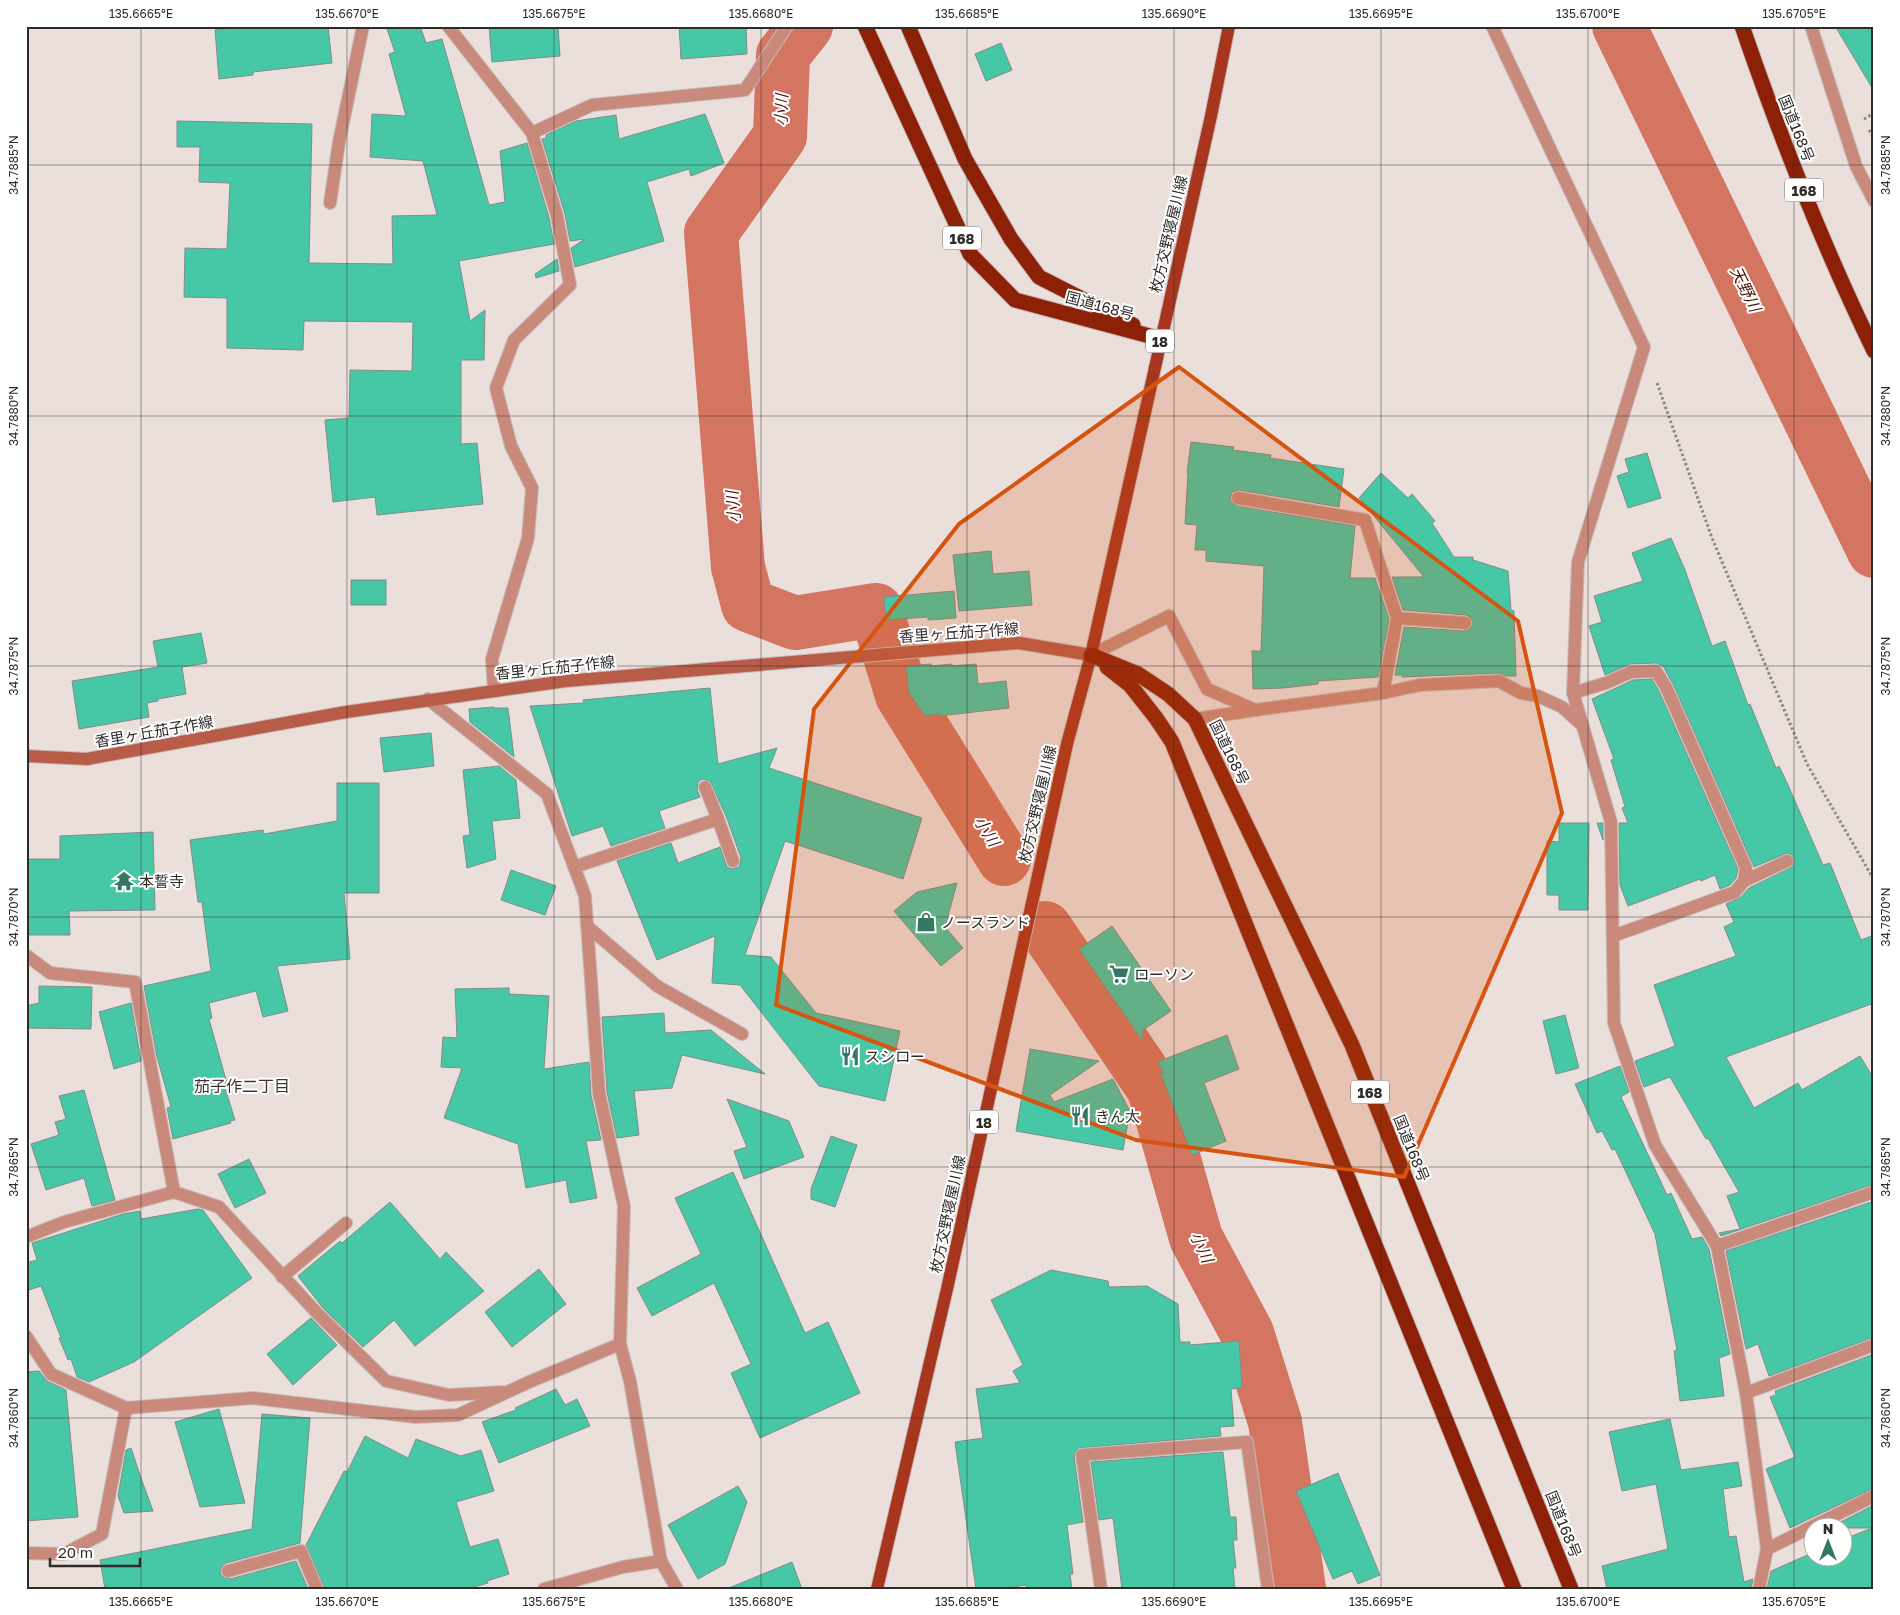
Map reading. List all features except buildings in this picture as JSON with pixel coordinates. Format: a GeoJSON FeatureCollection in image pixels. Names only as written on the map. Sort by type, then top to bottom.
{"type":"FeatureCollection","features":[{"type":"Feature","properties":{"kind":"highway","name":"国道168号"},"geometry":{"type":"LineString","coordinates":[[865,26],[970,254],[1014,300],[1161,339]]}},
{"type":"Feature","properties":{"kind":"highway","name":"国道168号"},"geometry":{"type":"LineString","coordinates":[[908,26],[964,160],[1011,239],[1039,277],[1161,339]]}},
{"type":"Feature","properties":{"kind":"highway","name":"国道168号"},"geometry":{"type":"LineString","coordinates":[[1742,26],[1772,113],[1844,289],[1874,351]]}},
{"type":"Feature","properties":{"kind":"highway","name":"国道168号"},"geometry":{"type":"LineString","coordinates":[[1091,655],[1138,674],[1168,694],[1195,719],[1352,1045],[1571,1589]]}},
{"type":"Feature","properties":{"kind":"highway"},"geometry":{"type":"LineString","coordinates":[[1091,655],[1130,685],[1172,742],[1514,1589]]}},
{"type":"Feature","properties":{"kind":"main road","name":"枚方交野寝屋川線"},"geometry":{"type":"LineString","coordinates":[[877,1589],[947,1288],[1065,754],[1091,655],[1211,116],[1229,26]]}},
{"type":"Feature","properties":{"kind":"street"},"geometry":{"type":"LineString","coordinates":[[330,203],[339,142],[362,26]]}},
{"type":"Feature","properties":{"kind":"street"},"geometry":{"type":"LineString","coordinates":[[448,26],[532,133],[557,216],[570,285],[514,340],[496,388],[511,446],[532,488],[528,538],[492,659],[494,690]]}},
{"type":"Feature","properties":{"kind":"street"},"geometry":{"type":"LineString","coordinates":[[532,133],[592,105],[745,90],[787,26]]}},
{"type":"Feature","properties":{"kind":"street"},"geometry":{"type":"LineString","coordinates":[[1492,26],[1644,347],[1578,562],[1573,693],[1611,822],[1614,1023],[1655,1145],[1717,1246],[1746,1393],[1767,1549],[1759,1589]]}},
{"type":"Feature","properties":{"kind":"street"},"geometry":{"type":"LineString","coordinates":[[1811,26],[1856,166],[1874,202]]}},
{"type":"Feature","properties":{"kind":"street"},"geometry":{"type":"LineString","coordinates":[[1238,498],[1365,520],[1397,618],[1383,693]]}},
{"type":"Feature","properties":{"kind":"street"},"geometry":{"type":"LineString","coordinates":[[1091,655],[1169,616],[1207,689],[1255,710]]}},
{"type":"Feature","properties":{"kind":"street"},"geometry":{"type":"LineString","coordinates":[[1397,618],[1465,623]]}},
{"type":"Feature","properties":{"kind":"street","name":"香里ヶ丘茄子作線"},"geometry":{"type":"LineString","coordinates":[[26,756],[87,759],[346,712],[566,681],[1019,642],[1091,655]]}},
{"type":"Feature","properties":{"kind":"street"},"geometry":{"type":"LineString","coordinates":[[1573,693],[1606,683],[1631,672],[1656,671],[1666,687],[1746,868],[1744,881]]}},
{"type":"Feature","properties":{"kind":"street"},"geometry":{"type":"LineString","coordinates":[[1195,719],[1383,693],[1420,685],[1499,681],[1521,693],[1538,696],[1562,707],[1583,725]]}},
{"type":"Feature","properties":{"kind":"street"},"geometry":{"type":"LineString","coordinates":[[428,699],[547,794],[585,896],[599,1093],[624,1206],[620,1344],[630,1381],[661,1561],[677,1589]]}},
{"type":"Feature","properties":{"kind":"street"},"geometry":{"type":"LineString","coordinates":[[705,787],[733,860]]}},
{"type":"Feature","properties":{"kind":"street"},"geometry":{"type":"LineString","coordinates":[[574,867],[718,819]]}},
{"type":"Feature","properties":{"kind":"street"},"geometry":{"type":"LineString","coordinates":[[1613,936],[1735,892],[1744,881],[1787,860]]}},
{"type":"Feature","properties":{"kind":"street"},"geometry":{"type":"LineString","coordinates":[[587,926],[656,986],[742,1034]]}},
{"type":"Feature","properties":{"kind":"street"},"geometry":{"type":"LineString","coordinates":[[26,955],[50,973],[135,982],[174,1192]]}},
{"type":"Feature","properties":{"kind":"street"},"geometry":{"type":"LineString","coordinates":[[26,1237],[64,1222],[174,1192],[219,1207],[282,1277],[386,1381],[448,1395],[510,1391]]}},
{"type":"Feature","properties":{"kind":"street"},"geometry":{"type":"LineString","coordinates":[[1717,1246],[1874,1192]]}},
{"type":"Feature","properties":{"kind":"street"},"geometry":{"type":"LineString","coordinates":[[282,1277],[346,1223]]}},
{"type":"Feature","properties":{"kind":"street"},"geometry":{"type":"LineString","coordinates":[[26,1336],[51,1374],[126,1408],[253,1398],[416,1417],[458,1415],[620,1344]]}},
{"type":"Feature","properties":{"kind":"street"},"geometry":{"type":"LineString","coordinates":[[1746,1393],[1874,1345]]}},
{"type":"Feature","properties":{"kind":"street"},"geometry":{"type":"LineString","coordinates":[[26,1553],[64,1554],[102,1534],[126,1408]]}},
{"type":"Feature","properties":{"kind":"street"},"geometry":{"type":"LineString","coordinates":[[1101,1589],[1082,1455],[1247,1442],[1268,1589]]}},
{"type":"Feature","properties":{"kind":"street"},"geometry":{"type":"LineString","coordinates":[[1767,1549],[1874,1496]]}},
{"type":"Feature","properties":{"kind":"street"},"geometry":{"type":"LineString","coordinates":[[228,1571],[301,1551],[317,1589]]}},
{"type":"Feature","properties":{"kind":"street"},"geometry":{"type":"LineString","coordinates":[[544,1589],[623,1567],[661,1561]]}},
{"type":"Feature","properties":{"kind":"path"},"geometry":{"type":"LineString","coordinates":[[1644,347],[1712,538],[1807,764],[1874,880]]}},
{"type":"Feature","properties":{"kind":"highlighted area"},"geometry":{"type":"Polygon","coordinates":[[[1179,367],[1518,621],[1562,813],[1404,1177],[1136,1140],[776,1005],[814,709],[959,524],[1179,367]]]}},
{"type":"Feature","properties":{"kind":"waterway","name":"小川"},"geometry":{"type":"LineString","coordinates":[[806,26],[783,55],[780,136],[711,233],[738,567],[748,605],[795,623],[876,610],[902,695],[1004,859]]}},
{"type":"Feature","properties":{"kind":"waterway","name":"天野川"},"geometry":{"type":"LineString","coordinates":[[1619,26],[1874,551]]}},
{"type":"Feature","properties":{"kind":"waterway","name":"小川"},"geometry":{"type":"LineString","coordinates":[[1045,928],[1154,1089],[1196,1238],[1247,1333],[1275,1422],[1299,1589]]}},
{"type":"Feature","properties":{"kind":"place","name":"本誓寺"},"geometry":{"type":"Point","coordinates":[124,881]}},
{"type":"Feature","properties":{"kind":"place","name":"ノースランド"},"geometry":{"type":"Point","coordinates":[926,922]}},
{"type":"Feature","properties":{"kind":"place","name":"ローソン"},"geometry":{"type":"Point","coordinates":[1119,974]}},
{"type":"Feature","properties":{"kind":"place","name":"スシロー"},"geometry":{"type":"Point","coordinates":[850,1056]}},
{"type":"Feature","properties":{"kind":"place","name":"きん太"},"geometry":{"type":"Point","coordinates":[1080,1116]}},
{"type":"Feature","properties":{"kind":"district","name":"茄子作二丁目"},"geometry":{"type":"Point","coordinates":[242,1086]}}]}
